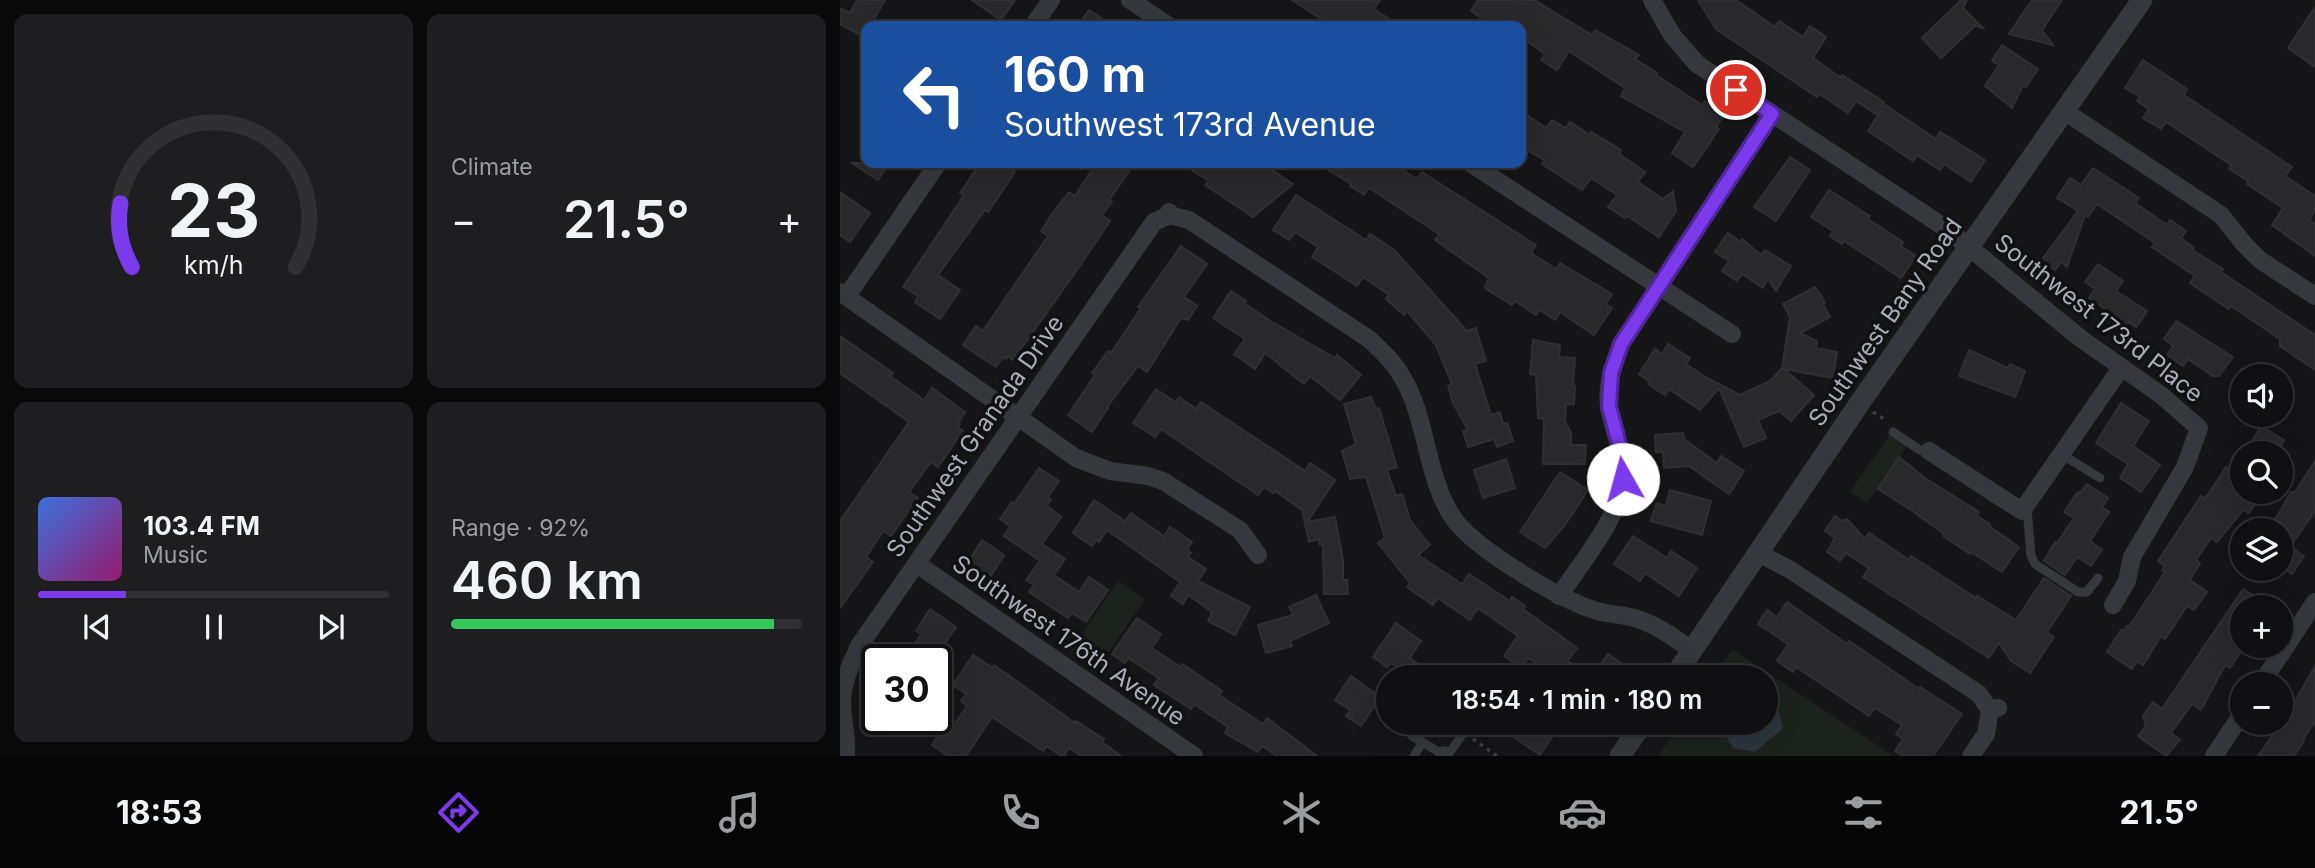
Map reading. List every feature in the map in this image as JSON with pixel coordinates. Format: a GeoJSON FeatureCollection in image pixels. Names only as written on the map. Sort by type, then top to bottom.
{"type":"FeatureCollection","features":[{"type":"Feature","properties":{"kind":"street"},"geometry":{"type":"LineString","coordinates":[[1036,21],[1051,0]]}},
{"type":"Feature","properties":{"kind":"street"},"geometry":{"type":"LineString","coordinates":[[1130,0],[1162,21]]}},
{"type":"Feature","properties":{"kind":"street","name":"Southwest 173rd Place"},"geometry":{"type":"LineString","coordinates":[[1652,0],[1672,35],[1697,64],[1947,229],[2121,368],[2161,395],[2199,428],[2185,467],[2132,556],[2127,581],[2113,605]]}},
{"type":"Feature","properties":{"kind":"street","name":"Southwest Bany Road"},"geometry":{"type":"LineString","coordinates":[[1682,665],[2142,0]]}},
{"type":"Feature","properties":{"kind":"street"},"geometry":{"type":"LineString","coordinates":[[2064,111],[2221,215],[2260,260],[2315,296]]}},
{"type":"Feature","properties":{"kind":"street"},"geometry":{"type":"LineString","coordinates":[[1693,650],[1660,628],[1637,619],[1594,611],[1559,597],[1613,513],[1623,479],[1619,444],[1609,406],[1611,373],[1621,344],[1772,114]]}},
{"type":"Feature","properties":{"kind":"street"},"geometry":{"type":"LineString","coordinates":[[935,168],[844,294],[1076,458],[1110,471],[1148,476],[1163,481],[1240,530],[1258,555]]}},
{"type":"Feature","properties":{"kind":"street"},"geometry":{"type":"LineString","coordinates":[[1478,168],[1732,334]]}},
{"type":"Feature","properties":{"kind":"street","name":"Southwest Granada Drive"},"geometry":{"type":"LineString","coordinates":[[846,756],[847,740],[841,700],[850,666],[859,646],[1154,222],[1169,214],[1189,220],[1369,340],[1394,362],[1408,386],[1443,499],[1458,523],[1478,543],[1559,597]]}},
{"type":"Feature","properties":{"kind":"street"},"geometry":{"type":"LineString","coordinates":[[1929,451],[2021,511],[2121,368]]}},
{"type":"Feature","properties":{"kind":"street"},"geometry":{"type":"LineString","coordinates":[[1758,552],[1979,694],[1994,709],[1986,734],[1970,756]]}},
{"type":"Feature","properties":{"kind":"street","name":"Southwest 176th Avenue"},"geometry":{"type":"LineString","coordinates":[[916,564],[1194,756]]}},
{"type":"Feature","properties":{"kind":"street"},"geometry":{"type":"LineString","coordinates":[[2269,672],[2315,602]]}},
{"type":"Feature","properties":{"kind":"street"},"geometry":{"type":"LineString","coordinates":[[2214,756],[2230,732]]}},
{"type":"Feature","properties":{"kind":"street"},"geometry":{"type":"LineString","coordinates":[[1620,756],[1635,735]]}},
{"type":"Feature","properties":{"kind":"lane"},"geometry":{"type":"LineString","coordinates":[[1894,432],[1920,450],[1929,451]]}},
{"type":"Feature","properties":{"kind":"lane"},"geometry":{"type":"LineString","coordinates":[[2062,454],[2100,478]]}},
{"type":"Feature","properties":{"kind":"lane"},"geometry":{"type":"LineString","coordinates":[[2026,505],[2031,555],[2035,564],[2078,592],[2087,592],[2098,578]]}},
{"type":"Feature","properties":{"kind":"lane"},"geometry":{"type":"LineString","coordinates":[[1412,736],[1444,755],[1465,735]]}},
{"type":"Feature","properties":{"kind":"lane"},"geometry":{"type":"LineString","coordinates":[[1414,756],[1422,743]]}},
{"type":"Feature","properties":{"kind":"path"},"geometry":{"type":"LineString","coordinates":[[1467,735],[1497,756]]}},
{"type":"Feature","properties":{"kind":"shaded area"},"geometry":{"type":"Polygon","coordinates":[[[1892,431],[1909,442],[1867,503],[1850,492],[1892,431]]]}},
{"type":"Feature","properties":{"kind":"shaded area"},"geometry":{"type":"Polygon","coordinates":[[[1118,581],[1145,599],[1098,668],[1071,649],[1118,581]]]}},
{"type":"Feature","properties":{"kind":"shaded area"},"geometry":{"type":"Polygon","coordinates":[[[1732,649],[1756,665],[1721,665],[1732,649]]]}},
{"type":"Feature","properties":{"kind":"shaded area"},"geometry":{"type":"Polygon","coordinates":[[[1778,679],[1894,756],[1658,756],[1673,735],[1778,735],[1778,679]]]}},
{"type":"Feature","properties":{"kind":"shaded area"},"geometry":{"type":"Polygon","coordinates":[[[1778,712],[1779,713],[1783,728],[1778,732],[1778,712]]]}},
{"type":"Feature","properties":{"kind":"shaded area"},"geometry":{"type":"Polygon","coordinates":[[[1775,735],[1755,752],[1733,748],[1726,736],[1775,735]]]}},
{"type":"Feature","properties":{"kind":"building"},"geometry":{"type":"Polygon","coordinates":[[[857,0],[885,0],[873,21],[861,21],[861,35],[840,24],[840,8],[850,13],[857,0]]]}},
{"type":"Feature","properties":{"kind":"building"},"geometry":{"type":"Polygon","coordinates":[[[972,0],[1015,0],[1001,20],[972,0]]]}},
{"type":"Feature","properties":{"kind":"building"},"geometry":{"type":"Polygon","coordinates":[[[1292,0],[1380,0],[1374,9],[1392,21],[1324,21],[1292,0]]]}},
{"type":"Feature","properties":{"kind":"building"},"geometry":{"type":"Polygon","coordinates":[[[1478,0],[1534,0],[1592,35],[1595,30],[1639,55],[1635,59],[1657,73],[1656,75],[1702,105],[1705,101],[1725,114],[1716,127],[1719,129],[1693,167],[1672,153],[1685,132],[1621,96],[1625,88],[1569,51],[1557,70],[1541,60],[1545,54],[1526,41],[1526,21],[1486,21],[1471,11],[1478,0]]]}},
{"type":"Feature","properties":{"kind":"building"},"geometry":{"type":"Polygon","coordinates":[[[1698,0],[1736,0],[1775,27],[1779,21],[1803,37],[1810,26],[1826,37],[1813,58],[1841,78],[1842,75],[1884,102],[1876,114],[1856,101],[1848,113],[1820,94],[1817,97],[1716,29],[1698,0]]]}},
{"type":"Feature","properties":{"kind":"building"},"geometry":{"type":"Polygon","coordinates":[[[1961,0],[1967,0],[1963,8],[1983,28],[1972,25],[1974,27],[1941,58],[1922,38],[1961,0]]]}},
{"type":"Feature","properties":{"kind":"building"},"geometry":{"type":"Polygon","coordinates":[[[2032,0],[2062,0],[2042,30],[2053,45],[2009,34],[2032,0]]]}},
{"type":"Feature","properties":{"kind":"building"},"geometry":{"type":"Polygon","coordinates":[[[2315,7],[2315,67],[2288,48],[2315,7]]]}},
{"type":"Feature","properties":{"kind":"building"},"geometry":{"type":"Polygon","coordinates":[[[1089,10],[1106,21],[1081,21],[1089,10]]]}},
{"type":"Feature","properties":{"kind":"building"},"geometry":{"type":"Polygon","coordinates":[[[2002,45],[2038,69],[2026,87],[2023,85],[2012,108],[1985,86],[1999,65],[1992,61],[2002,45]]]}},
{"type":"Feature","properties":{"kind":"building"},"geometry":{"type":"Polygon","coordinates":[[[2143,60],[2187,89],[2184,95],[2292,167],[2285,176],[2315,196],[2315,211],[2309,220],[2315,224],[2315,256],[2272,225],[2283,208],[2247,184],[2248,181],[2229,169],[2231,165],[2166,122],[2161,129],[2143,118],[2149,109],[2137,101],[2140,97],[2125,88],[2143,60]]]}},
{"type":"Feature","properties":{"kind":"building"},"geometry":{"type":"Polygon","coordinates":[[[1885,105],[1936,139],[1940,132],[1985,160],[1971,182],[1944,164],[1940,170],[1917,155],[1913,161],[1868,131],[1885,105]]]}},
{"type":"Feature","properties":{"kind":"building"},"geometry":{"type":"Polygon","coordinates":[[[1526,114],[1546,128],[1552,120],[1566,128],[1570,122],[1621,150],[1619,154],[1645,172],[1638,182],[1663,199],[1673,191],[1676,211],[1659,237],[1608,207],[1617,195],[1591,178],[1582,190],[1542,164],[1545,160],[1526,150],[1526,114]]]}},
{"type":"Feature","properties":{"kind":"building"},"geometry":{"type":"Polygon","coordinates":[[[1790,157],[1810,170],[1776,221],[1754,207],[1790,157]]]}},
{"type":"Feature","properties":{"kind":"building"},"geometry":{"type":"Polygon","coordinates":[[[852,163],[861,163],[861,168],[886,168],[878,180],[852,163]]]}},
{"type":"Feature","properties":{"kind":"building"},"geometry":{"type":"Polygon","coordinates":[[[977,168],[1009,168],[1015,172],[988,212],[985,210],[938,275],[960,290],[940,319],[915,302],[918,296],[903,287],[964,195],[960,193],[977,168]]]}},
{"type":"Feature","properties":{"kind":"building"},"geometry":{"type":"Polygon","coordinates":[[[1093,168],[1131,168],[1102,215],[1110,221],[1077,270],[1013,360],[1008,356],[1006,359],[1003,357],[996,367],[963,345],[976,326],[983,331],[1048,236],[1041,231],[1055,210],[1069,192],[1075,196],[1093,168]]]}},
{"type":"Feature","properties":{"kind":"building"},"geometry":{"type":"Polygon","coordinates":[[[1188,168],[1269,168],[1293,184],[1253,217],[1205,185],[1209,181],[1188,168]]]}},
{"type":"Feature","properties":{"kind":"building"},"geometry":{"type":"Polygon","coordinates":[[[1325,168],[1399,168],[1417,179],[1422,172],[1536,245],[1531,253],[1556,269],[1560,263],[1612,294],[1606,304],[1612,308],[1594,335],[1560,312],[1555,320],[1540,310],[1536,315],[1515,301],[1512,305],[1486,289],[1489,278],[1435,240],[1439,234],[1369,188],[1364,195],[1350,186],[1351,184],[1325,168]]]}},
{"type":"Feature","properties":{"kind":"building"},"geometry":{"type":"Polygon","coordinates":[[[2093,168],[2139,198],[2135,203],[2167,225],[2170,220],[2186,231],[2181,238],[2194,248],[2192,250],[2223,269],[2221,272],[2315,335],[2315,370],[2280,346],[2280,339],[2231,306],[2229,309],[2190,283],[2195,276],[2152,247],[2155,243],[2097,204],[2088,217],[2085,215],[2067,267],[2061,262],[2055,270],[2041,261],[2078,211],[2057,198],[2070,178],[2081,185],[2093,168]]]}},
{"type":"Feature","properties":{"kind":"building"},"geometry":{"type":"Polygon","coordinates":[[[1829,190],[1870,216],[1868,219],[1903,242],[1901,246],[1916,256],[1901,278],[1844,241],[1842,244],[1830,236],[1833,231],[1811,217],[1829,190]]]}},
{"type":"Feature","properties":{"kind":"building"},"geometry":{"type":"Polygon","coordinates":[[[840,192],[870,213],[850,242],[840,235],[840,192]]]}},
{"type":"Feature","properties":{"kind":"building"},"geometry":{"type":"Polygon","coordinates":[[[1296,195],[1366,240],[1370,234],[1394,250],[1467,331],[1476,328],[1486,361],[1475,364],[1491,415],[1500,412],[1503,424],[1507,423],[1513,441],[1497,447],[1494,439],[1468,447],[1463,431],[1468,430],[1453,403],[1448,386],[1452,384],[1436,345],[1407,311],[1404,315],[1386,299],[1389,295],[1363,277],[1357,286],[1312,257],[1318,247],[1295,232],[1289,240],[1273,230],[1296,195]]]}},
{"type":"Feature","properties":{"kind":"building"},"geometry":{"type":"Polygon","coordinates":[[[1728,233],[1741,242],[1742,239],[1761,255],[1765,250],[1791,266],[1776,291],[1768,278],[1763,288],[1742,274],[1737,281],[1722,271],[1729,261],[1715,252],[1728,233]]]}},
{"type":"Feature","properties":{"kind":"building"},"geometry":{"type":"Polygon","coordinates":[[[1181,246],[1207,264],[1184,297],[1197,306],[1188,320],[1181,318],[1147,372],[1138,366],[1092,432],[1068,415],[1095,375],[1092,373],[1108,351],[1111,353],[1141,308],[1138,307],[1181,246]]]}},
{"type":"Feature","properties":{"kind":"building"},"geometry":{"type":"Polygon","coordinates":[[[2098,264],[2123,281],[2116,291],[2147,311],[2136,327],[2129,322],[2125,328],[2109,317],[2111,313],[2089,298],[2095,289],[2085,282],[2098,264]]]}},
{"type":"Feature","properties":{"kind":"building"},"geometry":{"type":"Polygon","coordinates":[[[1815,287],[1825,302],[1823,304],[1830,317],[1800,333],[1817,341],[1816,348],[1837,352],[1833,378],[1784,369],[1814,395],[1791,421],[1779,411],[1758,420],[1766,438],[1744,447],[1719,388],[1700,410],[1669,389],[1665,395],[1648,384],[1650,382],[1639,374],[1655,349],[1662,354],[1668,344],[1690,358],[1686,364],[1740,395],[1770,381],[1782,368],[1790,317],[1783,304],[1815,287]]]}},
{"type":"Feature","properties":{"kind":"building"},"geometry":{"type":"Polygon","coordinates":[[[1231,291],[1272,322],[1335,358],[1337,355],[1361,375],[1340,400],[1310,376],[1304,384],[1265,353],[1255,369],[1234,354],[1245,339],[1213,318],[1231,291]]]}},
{"type":"Feature","properties":{"kind":"building"},"geometry":{"type":"Polygon","coordinates":[[[2176,321],[2233,357],[2219,376],[2213,376],[2188,359],[2183,366],[2167,355],[2173,346],[2164,339],[2176,321]]]}},
{"type":"Feature","properties":{"kind":"building"},"geometry":{"type":"Polygon","coordinates":[[[840,336],[893,373],[890,376],[924,400],[932,388],[965,412],[958,423],[958,427],[963,431],[938,467],[931,462],[909,492],[918,498],[891,536],[883,531],[866,557],[873,562],[840,608],[840,521],[909,422],[840,373],[840,336]]]}},
{"type":"Feature","properties":{"kind":"building"},"geometry":{"type":"Polygon","coordinates":[[[1533,340],[1560,345],[1559,357],[1575,358],[1574,404],[1566,404],[1565,421],[1571,433],[1571,445],[1586,445],[1585,464],[1543,464],[1544,419],[1538,418],[1536,375],[1530,374],[1533,340]]]}},
{"type":"Feature","properties":{"kind":"building"},"geometry":{"type":"Polygon","coordinates":[[[1969,350],[2008,368],[2010,364],[2025,371],[2015,397],[1959,376],[1969,350]]]}},
{"type":"Feature","properties":{"kind":"building"},"geometry":{"type":"Polygon","coordinates":[[[1156,389],[1175,402],[1179,397],[1196,409],[1201,402],[1305,471],[1310,463],[1335,480],[1307,522],[1335,517],[1343,560],[1343,580],[1347,580],[1348,594],[1324,594],[1323,544],[1320,545],[1319,539],[1309,542],[1302,510],[1275,491],[1273,493],[1264,487],[1258,495],[1161,429],[1155,437],[1133,423],[1156,389]]]}},
{"type":"Feature","properties":{"kind":"building"},"geometry":{"type":"Polygon","coordinates":[[[1371,397],[1376,409],[1379,408],[1397,467],[1387,470],[1396,496],[1402,494],[1410,520],[1430,545],[1418,555],[1462,584],[1469,574],[1510,601],[1512,597],[1525,606],[1523,609],[1577,648],[1568,661],[1574,665],[1539,665],[1528,658],[1523,665],[1517,665],[1504,656],[1518,636],[1478,608],[1470,620],[1438,598],[1433,605],[1407,587],[1410,583],[1378,543],[1385,538],[1366,477],[1350,479],[1342,451],[1356,444],[1344,404],[1371,397]]]}},
{"type":"Feature","properties":{"kind":"building"},"geometry":{"type":"Polygon","coordinates":[[[2121,403],[2149,421],[2133,446],[2160,465],[2141,492],[2120,478],[2128,464],[2096,443],[2121,403]]]}},
{"type":"Feature","properties":{"kind":"building"},"geometry":{"type":"Polygon","coordinates":[[[2260,427],[2284,440],[2283,441],[2252,441],[2260,427]]]}},
{"type":"Feature","properties":{"kind":"building"},"geometry":{"type":"Polygon","coordinates":[[[1683,433],[1684,439],[1717,463],[1721,456],[1744,471],[1729,494],[1689,466],[1664,468],[1663,452],[1656,452],[1655,435],[1683,433]]]}},
{"type":"Feature","properties":{"kind":"building"},"geometry":{"type":"Polygon","coordinates":[[[1899,457],[1925,478],[1979,512],[1977,516],[2019,547],[2002,572],[1943,536],[1944,534],[1911,510],[1878,489],[1899,457]]]}},
{"type":"Feature","properties":{"kind":"building"},"geometry":{"type":"Polygon","coordinates":[[[1506,459],[1515,488],[1483,498],[1474,470],[1506,459]]]}},
{"type":"Feature","properties":{"kind":"building"},"geometry":{"type":"Polygon","coordinates":[[[2315,461],[2315,511],[2293,543],[2293,518],[2276,518],[2284,504],[2293,504],[2295,492],[2315,461]]]}},
{"type":"Feature","properties":{"kind":"building"},"geometry":{"type":"Polygon","coordinates":[[[2226,467],[2230,470],[2230,504],[2255,504],[2249,513],[2243,510],[2236,518],[2230,518],[2230,526],[2217,542],[2211,538],[2196,560],[2200,563],[2190,580],[2207,592],[2194,610],[2187,606],[2165,639],[2161,636],[2143,665],[2137,661],[2132,669],[2107,652],[2121,630],[2129,627],[2165,572],[2162,570],[2165,566],[2158,561],[2201,496],[2205,499],[2226,467]]]}},
{"type":"Feature","properties":{"kind":"building"},"geometry":{"type":"Polygon","coordinates":[[[1039,468],[1059,481],[1048,497],[1051,499],[1047,506],[1061,517],[1042,544],[1065,559],[1054,575],[1079,592],[1089,577],[1108,590],[1086,622],[1072,613],[1068,618],[1029,592],[1034,585],[1026,580],[1040,561],[1004,536],[1010,526],[1000,519],[1039,468]]]}},
{"type":"Feature","properties":{"kind":"building"},"geometry":{"type":"Polygon","coordinates":[[[1560,472],[1588,490],[1565,525],[1545,548],[1520,532],[1560,472]]]}},
{"type":"Feature","properties":{"kind":"building"},"geometry":{"type":"Polygon","coordinates":[[[2087,484],[2108,498],[2102,507],[2109,512],[2090,541],[2102,550],[2091,566],[2077,557],[2065,575],[2044,561],[2074,518],[2064,512],[2087,484]]]}},
{"type":"Feature","properties":{"kind":"building"},"geometry":{"type":"Polygon","coordinates":[[[1670,490],[1711,501],[1702,535],[1651,521],[1656,503],[1666,506],[1670,490]]]}},
{"type":"Feature","properties":{"kind":"building"},"geometry":{"type":"Polygon","coordinates":[[[1094,500],[1125,521],[1131,513],[1164,536],[1170,527],[1192,542],[1187,550],[1191,553],[1188,557],[1206,569],[1198,581],[1250,607],[1235,635],[1208,621],[1212,612],[1188,595],[1183,604],[1171,596],[1180,582],[1107,530],[1099,542],[1096,540],[1092,546],[1073,533],[1094,500]]]}},
{"type":"Feature","properties":{"kind":"building"},"geometry":{"type":"Polygon","coordinates":[[[1835,516],[1842,521],[1847,519],[1865,539],[1869,533],[1909,560],[1911,556],[2016,620],[2044,578],[2071,596],[2047,632],[2054,637],[2030,673],[2011,661],[1999,643],[1989,658],[1863,577],[1869,568],[1846,553],[1840,561],[1827,552],[1835,538],[1825,531],[1835,516]]]}},
{"type":"Feature","properties":{"kind":"building"},"geometry":{"type":"Polygon","coordinates":[[[1633,536],[1667,558],[1671,551],[1697,568],[1679,596],[1645,573],[1640,581],[1614,564],[1633,536]]]}},
{"type":"Feature","properties":{"kind":"building"},"geometry":{"type":"Polygon","coordinates":[[[982,540],[1004,555],[989,579],[967,564],[982,540]]]}},
{"type":"Feature","properties":{"kind":"building"},"geometry":{"type":"Polygon","coordinates":[[[2293,549],[2304,556],[2293,572],[2293,549]]]}},
{"type":"Feature","properties":{"kind":"building"},"geometry":{"type":"Polygon","coordinates":[[[2243,589],[2253,595],[2239,595],[2243,589]]]}},
{"type":"Feature","properties":{"kind":"building"},"geometry":{"type":"Polygon","coordinates":[[[1316,595],[1329,623],[1290,641],[1292,646],[1266,653],[1258,625],[1293,615],[1289,607],[1316,595]]]}},
{"type":"Feature","properties":{"kind":"building"},"geometry":{"type":"Polygon","coordinates":[[[1787,602],[1847,644],[1849,641],[1919,689],[1920,687],[1962,714],[1933,756],[1903,756],[1895,751],[1903,739],[1896,734],[1902,725],[1875,708],[1869,716],[1796,667],[1793,672],[1777,661],[1788,644],[1758,624],[1767,610],[1777,617],[1787,602]]]}},
{"type":"Feature","properties":{"kind":"building"},"geometry":{"type":"Polygon","coordinates":[[[2230,608],[2230,658],[2237,658],[2230,668],[2225,665],[2201,710],[2192,704],[2171,733],[2180,740],[2166,756],[2138,736],[2146,726],[2143,716],[2153,702],[2162,709],[2230,608]]]}},
{"type":"Feature","properties":{"kind":"building"},"geometry":{"type":"Polygon","coordinates":[[[930,609],[956,627],[945,644],[914,644],[921,634],[916,631],[930,609]]]}},
{"type":"Feature","properties":{"kind":"building"},"geometry":{"type":"Polygon","coordinates":[[[1137,618],[1161,634],[1152,648],[1222,691],[1219,695],[1263,724],[1267,718],[1317,756],[1277,756],[1262,746],[1258,752],[1225,733],[1228,727],[1194,704],[1191,709],[1154,685],[1159,678],[1128,658],[1125,663],[1112,654],[1137,618]]]}},
{"type":"Feature","properties":{"kind":"building"},"geometry":{"type":"Polygon","coordinates":[[[1396,623],[1421,641],[1410,658],[1417,663],[1416,665],[1384,665],[1373,657],[1396,623]]]}},
{"type":"Feature","properties":{"kind":"building"},"geometry":{"type":"Polygon","coordinates":[[[1608,654],[1624,665],[1600,665],[1608,654]]]}},
{"type":"Feature","properties":{"kind":"building"},"geometry":{"type":"Polygon","coordinates":[[[973,655],[993,668],[994,665],[1075,723],[1076,721],[1104,739],[1102,742],[1121,756],[1081,756],[1069,748],[1064,756],[1061,756],[1047,746],[1043,751],[992,717],[966,756],[948,756],[932,745],[938,735],[952,735],[952,728],[967,706],[961,701],[966,694],[953,685],[973,655]]]}},
{"type":"Feature","properties":{"kind":"building"},"geometry":{"type":"Polygon","coordinates":[[[2315,666],[2315,721],[2304,741],[2294,756],[2258,756],[2273,735],[2293,735],[2293,705],[2315,666]]]}},
{"type":"Feature","properties":{"kind":"building"},"geometry":{"type":"Polygon","coordinates":[[[1351,676],[1376,694],[1376,703],[1361,726],[1346,716],[1350,710],[1335,700],[1351,676]]]}},
{"type":"Feature","properties":{"kind":"building"},"geometry":{"type":"Polygon","coordinates":[[[1510,735],[1554,735],[1540,755],[1510,735]]]}},
{"type":"Feature","properties":{"kind":"route"},"geometry":{"type":"LineString","coordinates":[[1623,479],[1619,444],[1609,406],[1611,373],[1621,344],[1772,114],[1736,90]]}}]}
